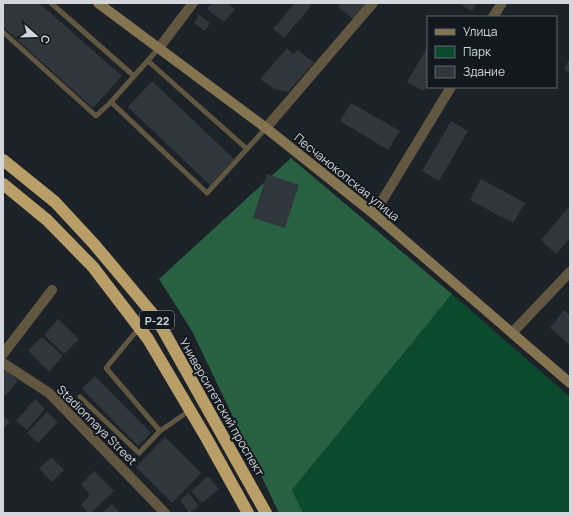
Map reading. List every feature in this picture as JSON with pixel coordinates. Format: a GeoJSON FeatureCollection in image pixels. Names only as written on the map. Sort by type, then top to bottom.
{"type":"FeatureCollection","features":[{"type":"Feature","properties":{"kind":"highway","name":"Университетский проспект"},"geometry":{"type":"LineString","coordinates":[[3,160],[55,202],[94,244],[157,319],[266,513]]}},
{"type":"Feature","properties":{"kind":"highway","name":"Р-22"},"geometry":{"type":"LineString","coordinates":[[3,184],[13,194],[47,220],[93,267],[148,339],[248,513]]}},
{"type":"Feature","properties":{"kind":"street","name":"Песчанокопская улица"},"geometry":{"type":"LineString","coordinates":[[98,3],[266,128],[374,214],[570,383]]}},
{"type":"Feature","properties":{"kind":"street"},"geometry":{"type":"LineString","coordinates":[[159,48],[193,3]]}},
{"type":"Feature","properties":{"kind":"street"},"geometry":{"type":"LineString","coordinates":[[266,128],[373,3]]}},
{"type":"Feature","properties":{"kind":"street"},"geometry":{"type":"LineString","coordinates":[[494,16],[502,3]]}},
{"type":"Feature","properties":{"kind":"street"},"geometry":{"type":"LineString","coordinates":[[374,214],[450,88]]}},
{"type":"Feature","properties":{"kind":"street"},"geometry":{"type":"LineString","coordinates":[[512,333],[570,272]]}},
{"type":"Feature","properties":{"kind":"street"},"geometry":{"type":"LineString","coordinates":[[3,354],[52,290]]}},
{"type":"Feature","properties":{"kind":"street","name":"Stadionnaya Street"},"geometry":{"type":"LineString","coordinates":[[3,363],[49,393],[165,513]]}},
{"type":"Feature","properties":{"kind":"lane"},"geometry":{"type":"LineString","coordinates":[[51,3],[134,76]]}},
{"type":"Feature","properties":{"kind":"lane"},"geometry":{"type":"LineString","coordinates":[[3,32],[96,116],[111,102],[159,48]]}},
{"type":"Feature","properties":{"kind":"lane"},"geometry":{"type":"LineString","coordinates":[[148,61],[247,149]]}},
{"type":"Feature","properties":{"kind":"lane"},"geometry":{"type":"LineString","coordinates":[[111,102],[207,193],[266,128]]}},
{"type":"Feature","properties":{"kind":"lane"},"geometry":{"type":"LineString","coordinates":[[139,328],[106,368],[160,431]]}},
{"type":"Feature","properties":{"kind":"lane"},"geometry":{"type":"LineString","coordinates":[[80,397],[139,453],[160,431],[190,410]]}},
{"type":"Feature","properties":{"kind":"green space"},"geometry":{"type":"Polygon","coordinates":[[[291,158],[452,294],[292,490],[303,513],[279,513],[192,331],[159,279],[291,158]]]}},
{"type":"Feature","properties":{"kind":"green space"},"geometry":{"type":"Polygon","coordinates":[[[452,294],[570,397],[570,513],[303,513],[292,490],[452,294]]]}},
{"type":"Feature","properties":{"kind":"building"},"geometry":{"type":"Polygon","coordinates":[[[3,3],[39,3],[122,76],[93,108],[3,27],[3,3]]]}},
{"type":"Feature","properties":{"kind":"building"},"geometry":{"type":"Polygon","coordinates":[[[212,3],[227,3],[235,9],[224,22],[207,9],[212,3]]]}},
{"type":"Feature","properties":{"kind":"building"},"geometry":{"type":"Polygon","coordinates":[[[295,3],[308,3],[311,6],[284,38],[273,29],[295,3]]]}},
{"type":"Feature","properties":{"kind":"building"},"geometry":{"type":"Polygon","coordinates":[[[341,3],[366,4],[353,19],[338,7],[341,3]]]}},
{"type":"Feature","properties":{"kind":"building"},"geometry":{"type":"Polygon","coordinates":[[[458,3],[477,3],[472,11],[458,3]]]}},
{"type":"Feature","properties":{"kind":"building"},"geometry":{"type":"Polygon","coordinates":[[[199,15],[210,23],[205,31],[194,23],[199,15]]]}},
{"type":"Feature","properties":{"kind":"building"},"geometry":{"type":"Polygon","coordinates":[[[287,48],[293,54],[298,50],[314,63],[288,92],[274,89],[260,79],[287,48]]]}},
{"type":"Feature","properties":{"kind":"building"},"geometry":{"type":"Polygon","coordinates":[[[427,48],[427,86],[424,91],[407,82],[427,48]]]}},
{"type":"Feature","properties":{"kind":"building"},"geometry":{"type":"Polygon","coordinates":[[[570,58],[570,73],[564,69],[570,58]]]}},
{"type":"Feature","properties":{"kind":"building"},"geometry":{"type":"Polygon","coordinates":[[[152,81],[234,159],[210,185],[128,107],[152,81]]]}},
{"type":"Feature","properties":{"kind":"building"},"geometry":{"type":"Polygon","coordinates":[[[351,103],[400,131],[388,150],[340,121],[351,103]]]}},
{"type":"Feature","properties":{"kind":"building"},"geometry":{"type":"Polygon","coordinates":[[[451,121],[468,131],[439,181],[422,171],[451,121]]]}},
{"type":"Feature","properties":{"kind":"building"},"geometry":{"type":"Polygon","coordinates":[[[267,174],[299,185],[285,228],[253,218],[267,174]]]}},
{"type":"Feature","properties":{"kind":"building"},"geometry":{"type":"Polygon","coordinates":[[[481,179],[525,203],[513,223],[470,200],[481,179]]]}},
{"type":"Feature","properties":{"kind":"building"},"geometry":{"type":"Polygon","coordinates":[[[570,206],[570,238],[556,254],[541,240],[570,206]]]}},
{"type":"Feature","properties":{"kind":"building"},"geometry":{"type":"Polygon","coordinates":[[[564,310],[570,315],[570,345],[550,328],[564,310]]]}},
{"type":"Feature","properties":{"kind":"building"},"geometry":{"type":"Polygon","coordinates":[[[58,319],[79,339],[64,354],[44,335],[58,319]]]}},
{"type":"Feature","properties":{"kind":"building"},"geometry":{"type":"Polygon","coordinates":[[[42,337],[63,356],[49,372],[28,350],[42,337]]]}},
{"type":"Feature","properties":{"kind":"building"},"geometry":{"type":"Polygon","coordinates":[[[6,369],[18,381],[3,398],[3,373],[6,369]]]}},
{"type":"Feature","properties":{"kind":"building"},"geometry":{"type":"Polygon","coordinates":[[[95,376],[151,433],[138,446],[82,389],[95,376]]]}},
{"type":"Feature","properties":{"kind":"building"},"geometry":{"type":"Polygon","coordinates":[[[35,399],[45,409],[27,430],[16,421],[35,399]]]}},
{"type":"Feature","properties":{"kind":"building"},"geometry":{"type":"Polygon","coordinates":[[[47,412],[58,422],[38,443],[27,433],[47,412]]]}},
{"type":"Feature","properties":{"kind":"building"},"geometry":{"type":"Polygon","coordinates":[[[3,415],[10,422],[3,429],[3,415]]]}},
{"type":"Feature","properties":{"kind":"building"},"geometry":{"type":"Polygon","coordinates":[[[165,437],[201,473],[172,503],[136,467],[165,437]]]}},
{"type":"Feature","properties":{"kind":"building"},"geometry":{"type":"Polygon","coordinates":[[[51,457],[64,470],[52,482],[39,469],[51,457]]]}},
{"type":"Feature","properties":{"kind":"building"},"geometry":{"type":"Polygon","coordinates":[[[94,471],[114,491],[91,513],[88,513],[81,505],[90,494],[81,485],[94,471]]]}},
{"type":"Feature","properties":{"kind":"building"},"geometry":{"type":"Polygon","coordinates":[[[208,476],[219,489],[202,503],[191,491],[208,476]]]}},
{"type":"Feature","properties":{"kind":"building"},"geometry":{"type":"Polygon","coordinates":[[[189,493],[199,506],[189,513],[180,500],[189,493]]]}},
{"type":"Feature","properties":{"kind":"building"},"geometry":{"type":"Polygon","coordinates":[[[112,504],[120,513],[102,513],[112,504]]]}}]}
